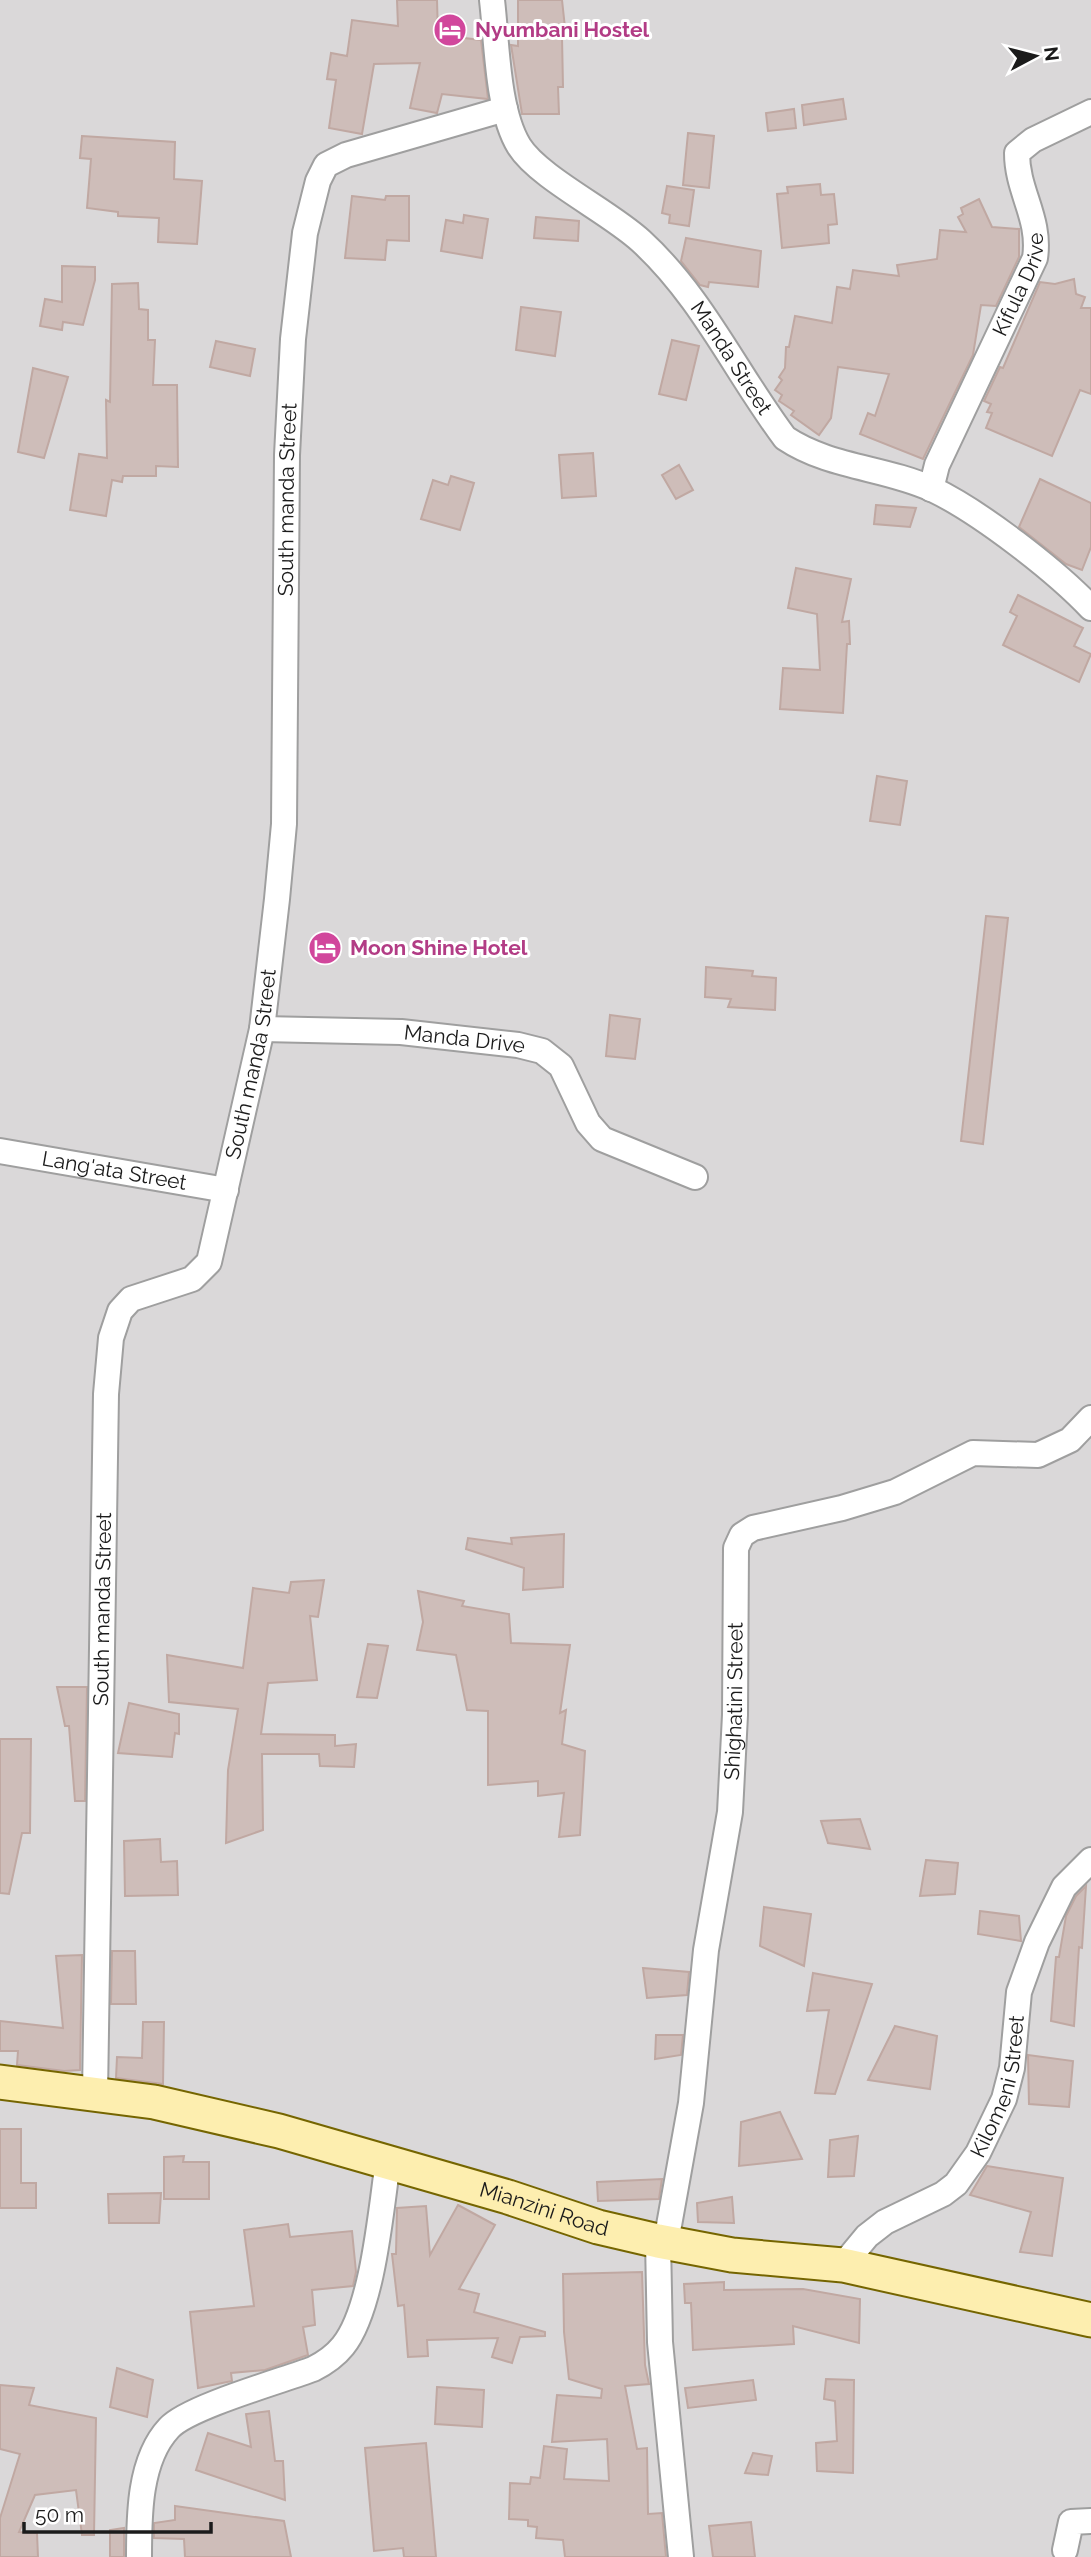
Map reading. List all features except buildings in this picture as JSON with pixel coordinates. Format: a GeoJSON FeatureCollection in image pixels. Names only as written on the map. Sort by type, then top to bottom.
{"type":"FeatureCollection","features":[{"type":"Feature","properties":{"kind":"street","name":"Manda Street"},"geometry":{"type":"LineString","coordinates":[[492,0],[505,109],[520,147],[536,165],[640,240],[673,274],[707,316],[785,439],[804,451],[834,463],[931,489],[1031,555],[1091,608]]}},
{"type":"Feature","properties":{"kind":"street","name":"South manda Street"},"geometry":{"type":"LineString","coordinates":[[95,2094],[106,1394],[111,1338],[120,1311],[131,1299],[192,1279],[203,1271],[213,1253],[262,1029],[284,824],[284,543],[293,339],[305,233],[318,181],[326,165],[346,155],[505,109]]}},
{"type":"Feature","properties":{"kind":"street","name":"Kifula Drive"},"geometry":{"type":"LineString","coordinates":[[931,489],[937,465],[1035,258],[1036,221],[1019,177],[1017,153],[1033,140],[1091,112]]}},
{"type":"Feature","properties":{"kind":"street","name":"Manda Drive"},"geometry":{"type":"LineString","coordinates":[[262,1029],[401,1032],[518,1045],[542,1051],[561,1066],[588,1124],[602,1139],[695,1177]]}},
{"type":"Feature","properties":{"kind":"street","name":"Lang'ata Street"},"geometry":{"type":"LineString","coordinates":[[0,1151],[226,1190]]}},
{"type":"Feature","properties":{"kind":"street","name":"Shighatini Street"},"geometry":{"type":"LineString","coordinates":[[681,2557],[660,2342],[662,2241],[689,2114],[706,1950],[730,1812],[735,1715],[737,1548],[743,1535],[753,1528],[842,1508],[895,1492],[972,1453],[1038,1455],[1056,1449],[1070,1440],[1091,1418]]}},
{"type":"Feature","properties":{"kind":"street","name":"Kilomeni Street"},"geometry":{"type":"LineString","coordinates":[[843,2265],[867,2236],[885,2222],[943,2194],[956,2184],[978,2153],[1004,2099],[1012,2068],[1019,1992],[1037,1942],[1064,1887],[1091,1860]]}},
{"type":"Feature","properties":{"kind":"street","name":"Mianzini Road"},"geometry":{"type":"LineString","coordinates":[[0,2081],[154,2102],[279,2131],[388,2161],[598,2227],[662,2241],[732,2255],[843,2265],[1091,2319]]}},
{"type":"Feature","properties":{"kind":"street"},"geometry":{"type":"LineString","coordinates":[[139,2557],[139,2524],[146,2477],[158,2445],[169,2428],[189,2413],[313,2369],[327,2362],[344,2345],[354,2328],[365,2292],[376,2243],[388,2161]]}},
{"type":"Feature","properties":{"kind":"street"},"geometry":{"type":"LineString","coordinates":[[1065,2550],[1071,2522],[1091,2521]]}},
{"type":"Feature","properties":{"kind":"shaded area"},"geometry":{"type":"Polygon","coordinates":[[[0,0],[1091,0],[1091,2557],[0,2557],[0,0]]]}},
{"type":"Feature","properties":{"kind":"place","name":"Nyumbani Hostel"},"geometry":{"type":"Point","coordinates":[450,30]}},
{"type":"Feature","properties":{"kind":"place","name":"Moon Shine Hotel"},"geometry":{"type":"Point","coordinates":[325,948]}}]}
